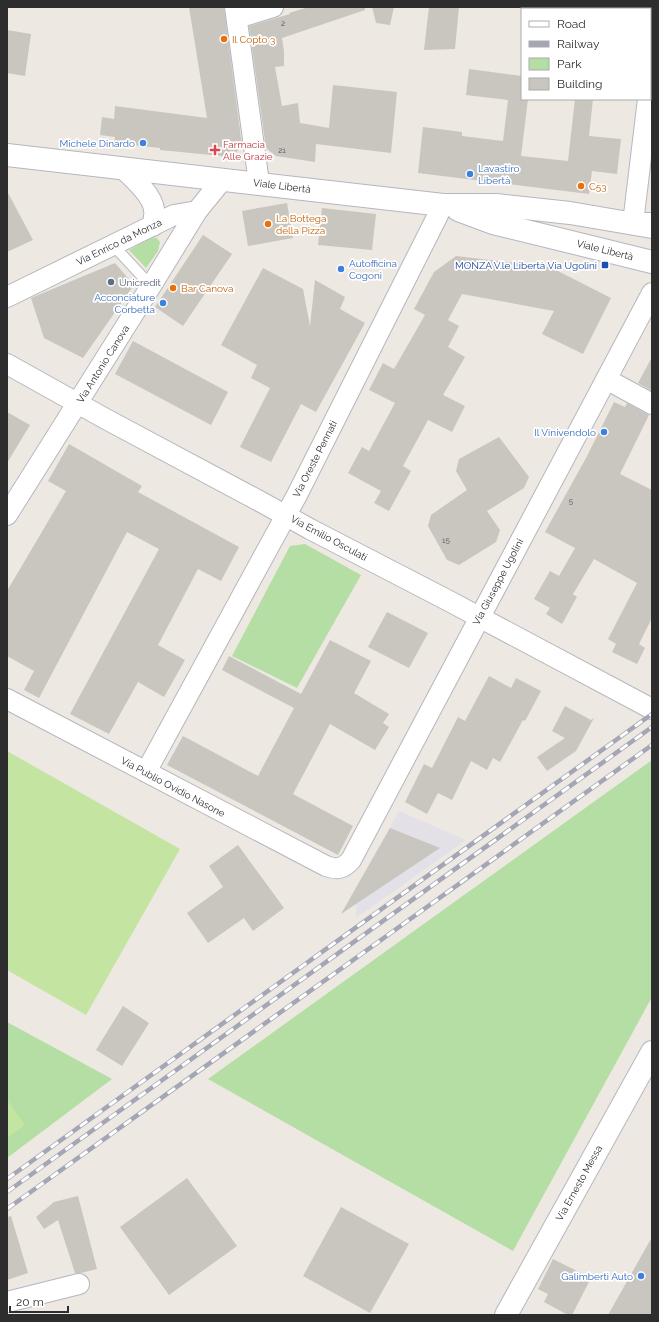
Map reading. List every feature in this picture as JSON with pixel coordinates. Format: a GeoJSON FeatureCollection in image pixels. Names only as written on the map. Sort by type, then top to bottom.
{"type":"FeatureCollection","features":[{"type":"Feature","properties":{"kind":"main road","name":"Viale Libertà"},"geometry":{"type":"LineString","coordinates":[[7,155],[443,205],[504,206],[570,213],[646,224]]}},
{"type":"Feature","properties":{"kind":"main road","name":"Viale Libertà"},"geometry":{"type":"LineString","coordinates":[[443,205],[493,223],[652,262]]}},
{"type":"Feature","properties":{"kind":"main road","name":"Via Ernesto Messa"},"geometry":{"type":"LineString","coordinates":[[506,1315],[652,1052]]}},
{"type":"Feature","properties":{"kind":"street"},"geometry":{"type":"LineString","coordinates":[[259,183],[236,12],[274,7]]}},
{"type":"Feature","properties":{"kind":"street"},"geometry":{"type":"LineString","coordinates":[[646,224],[648,100]]}},
{"type":"Feature","properties":{"kind":"street"},"geometry":{"type":"LineString","coordinates":[[121,167],[138,182],[148,196],[154,209],[153,226]]}},
{"type":"Feature","properties":{"kind":"street"},"geometry":{"type":"LineString","coordinates":[[196,211],[223,179]]}},
{"type":"Feature","properties":{"kind":"street","name":"Via Oreste Pennati"},"geometry":{"type":"LineString","coordinates":[[146,772],[286,516],[443,205]]}},
{"type":"Feature","properties":{"kind":"street","name":"Via Enrico da Monza"},"geometry":{"type":"LineString","coordinates":[[7,296],[174,215],[196,211]]}},
{"type":"Feature","properties":{"kind":"street","name":"Via Antonio Canova"},"geometry":{"type":"LineString","coordinates":[[7,515],[78,404],[196,211]]}},
{"type":"Feature","properties":{"kind":"street","name":"Via Giuseppe Ugolini"},"geometry":{"type":"LineString","coordinates":[[341,869],[351,860],[652,293]]}},
{"type":"Feature","properties":{"kind":"street","name":"Via Emilio Osculati"},"geometry":{"type":"LineString","coordinates":[[7,364],[286,516],[652,709]]}},
{"type":"Feature","properties":{"kind":"street"},"geometry":{"type":"LineString","coordinates":[[606,379],[652,404]]}},
{"type":"Feature","properties":{"kind":"street","name":"Via Publio Ovidio Nasone"},"geometry":{"type":"LineString","coordinates":[[7,699],[326,866],[333,869],[341,869]]}},
{"type":"Feature","properties":{"kind":"street"},"geometry":{"type":"LineString","coordinates":[[7,1302],[80,1284]]}},
{"type":"Feature","properties":{"kind":"lane"},"geometry":{"type":"LineString","coordinates":[[113,245],[151,286]]}},
{"type":"Feature","properties":{"kind":"shaded area"},"geometry":{"type":"Polygon","coordinates":[[[399,811],[466,840],[356,918],[356,904],[349,900],[399,811]]]}},
{"type":"Feature","properties":{"kind":"green space"},"geometry":{"type":"Polygon","coordinates":[[[152,237],[157,238],[160,242],[158,251],[146,268],[129,250],[152,237]]]}},
{"type":"Feature","properties":{"kind":"green space"},"geometry":{"type":"Polygon","coordinates":[[[305,544],[361,575],[297,688],[232,656],[290,546],[305,544]]]}},
{"type":"Feature","properties":{"kind":"green space"},"geometry":{"type":"Polygon","coordinates":[[[7,751],[180,849],[86,1015],[7,970],[7,751]]]}},
{"type":"Feature","properties":{"kind":"green space"},"geometry":{"type":"Polygon","coordinates":[[[652,760],[652,997],[513,1251],[208,1079],[652,760]]]}},
{"type":"Feature","properties":{"kind":"green space"},"geometry":{"type":"Polygon","coordinates":[[[7,1022],[112,1079],[7,1158],[7,1022]]]}},
{"type":"Feature","properties":{"kind":"green space"},"geometry":{"type":"Polygon","coordinates":[[[7,1100],[25,1125],[7,1138],[7,1100]]]}},
{"type":"Feature","properties":{"kind":"building"},"geometry":{"type":"Polygon","coordinates":[[[189,7],[224,7],[242,146],[232,157],[160,150],[160,148],[114,143],[115,137],[100,135],[102,117],[114,119],[115,106],[207,118],[189,7]]]}},
{"type":"Feature","properties":{"kind":"building"},"geometry":{"type":"Polygon","coordinates":[[[309,7],[365,7],[365,10],[282,38],[284,66],[275,67],[282,106],[298,103],[300,123],[329,128],[333,85],[397,92],[391,153],[316,144],[315,162],[276,156],[266,148],[249,26],[309,7]]]}},
{"type":"Feature","properties":{"kind":"building"},"geometry":{"type":"Polygon","coordinates":[[[372,7],[394,7],[390,25],[376,23],[372,7]]]}},
{"type":"Feature","properties":{"kind":"building"},"geometry":{"type":"Polygon","coordinates":[[[429,7],[459,7],[455,49],[424,50],[429,7]]]}},
{"type":"Feature","properties":{"kind":"building"},"geometry":{"type":"Polygon","coordinates":[[[7,30],[31,34],[25,76],[7,73],[7,30]]]}},
{"type":"Feature","properties":{"kind":"building"},"geometry":{"type":"Polygon","coordinates":[[[469,69],[521,76],[521,100],[528,100],[521,156],[568,161],[575,100],[593,100],[589,136],[621,139],[617,174],[592,171],[589,194],[418,173],[423,127],[462,132],[462,136],[503,141],[508,100],[466,95],[469,69]]]}},
{"type":"Feature","properties":{"kind":"building"},"geometry":{"type":"Polygon","coordinates":[[[7,191],[33,240],[7,252],[7,191]]]}},
{"type":"Feature","properties":{"kind":"building","name":"La Bottega della Pizza"},"geometry":{"type":"Polygon","coordinates":[[[287,203],[293,238],[248,246],[242,211],[287,203]]]}},
{"type":"Feature","properties":{"kind":"building"},"geometry":{"type":"Polygon","coordinates":[[[322,208],[376,214],[372,250],[318,245],[322,208]]]}},
{"type":"Feature","properties":{"kind":"building"},"geometry":{"type":"Polygon","coordinates":[[[203,235],[232,254],[183,326],[155,307],[203,235]]]}},
{"type":"Feature","properties":{"kind":"building"},"geometry":{"type":"Polygon","coordinates":[[[456,256],[550,267],[611,298],[583,354],[542,334],[554,311],[462,294],[448,320],[459,326],[448,347],[465,357],[443,395],[465,406],[452,432],[428,420],[403,466],[411,471],[389,511],[374,503],[381,491],[348,473],[362,447],[369,451],[395,403],[369,390],[383,363],[394,369],[425,315],[414,309],[434,272],[456,256]]]}},
{"type":"Feature","properties":{"kind":"building"},"geometry":{"type":"Polygon","coordinates":[[[115,263],[134,285],[83,358],[44,338],[31,298],[115,263]]]}},
{"type":"Feature","properties":{"kind":"building"},"geometry":{"type":"Polygon","coordinates":[[[263,268],[303,289],[310,326],[315,280],[345,297],[340,309],[365,323],[316,412],[301,404],[271,462],[240,447],[270,388],[251,378],[257,365],[221,345],[263,268]]]}},
{"type":"Feature","properties":{"kind":"building"},"geometry":{"type":"Polygon","coordinates":[[[133,341],[228,392],[211,425],[115,374],[133,341]]]}},
{"type":"Feature","properties":{"kind":"building"},"geometry":{"type":"Polygon","coordinates":[[[652,357],[652,391],[638,383],[652,357]]]}},
{"type":"Feature","properties":{"kind":"building"},"geometry":{"type":"Polygon","coordinates":[[[614,402],[625,407],[627,403],[649,415],[620,474],[652,490],[652,618],[639,644],[645,648],[637,664],[612,652],[616,644],[608,639],[637,583],[594,559],[573,594],[577,597],[562,624],[546,614],[550,608],[534,599],[550,571],[559,576],[575,548],[545,532],[586,458],[614,402]]]}},
{"type":"Feature","properties":{"kind":"building"},"geometry":{"type":"Polygon","coordinates":[[[7,412],[30,425],[7,463],[7,412]]]}},
{"type":"Feature","properties":{"kind":"building"},"geometry":{"type":"Polygon","coordinates":[[[499,437],[529,477],[524,488],[487,511],[500,530],[496,542],[459,565],[447,560],[428,526],[431,515],[467,490],[456,471],[459,459],[499,437]]]}},
{"type":"Feature","properties":{"kind":"building"},"geometry":{"type":"Polygon","coordinates":[[[69,444],[142,486],[138,492],[239,547],[221,581],[198,569],[158,645],[185,660],[164,697],[138,682],[109,734],[70,714],[159,549],[127,532],[39,698],[24,690],[34,671],[7,656],[7,591],[66,491],[48,481],[69,444]]]}},
{"type":"Feature","properties":{"kind":"building"},"geometry":{"type":"Polygon","coordinates":[[[387,612],[428,633],[409,668],[368,647],[387,612]]]}},
{"type":"Feature","properties":{"kind":"building"},"geometry":{"type":"Polygon","coordinates":[[[330,640],[371,661],[354,693],[389,714],[383,723],[389,727],[375,750],[330,724],[293,794],[353,826],[338,855],[167,765],[183,736],[258,776],[294,708],[222,670],[229,656],[301,694],[330,640]]]}},
{"type":"Feature","properties":{"kind":"building"},"geometry":{"type":"Polygon","coordinates":[[[489,676],[511,688],[516,678],[541,691],[500,762],[493,758],[487,770],[471,761],[452,800],[438,793],[427,814],[405,802],[424,764],[432,768],[458,717],[465,721],[489,676]]]}},
{"type":"Feature","properties":{"kind":"building"},"geometry":{"type":"Polygon","coordinates":[[[565,706],[591,720],[594,718],[576,751],[547,771],[537,757],[565,738],[552,731],[565,706]]]}},
{"type":"Feature","properties":{"kind":"building"},"geometry":{"type":"Polygon","coordinates":[[[390,828],[440,848],[341,914],[390,828]]]}},
{"type":"Feature","properties":{"kind":"building"},"geometry":{"type":"Polygon","coordinates":[[[238,845],[284,908],[253,931],[244,918],[208,943],[187,913],[223,887],[209,866],[238,845]]]}},
{"type":"Feature","properties":{"kind":"building"},"geometry":{"type":"Polygon","coordinates":[[[123,1006],[149,1023],[122,1066],[96,1050],[123,1006]]]}},
{"type":"Feature","properties":{"kind":"building"},"geometry":{"type":"Polygon","coordinates":[[[187,1178],[237,1246],[169,1295],[120,1227],[187,1178]]]}},
{"type":"Feature","properties":{"kind":"building"},"geometry":{"type":"Polygon","coordinates":[[[78,1196],[97,1269],[75,1273],[58,1220],[44,1229],[36,1217],[54,1202],[78,1196]]]}},
{"type":"Feature","properties":{"kind":"building"},"geometry":{"type":"Polygon","coordinates":[[[341,1207],[409,1244],[370,1313],[303,1276],[341,1207]]]}},
{"type":"Feature","properties":{"kind":"building"},"geometry":{"type":"Polygon","coordinates":[[[11,1216],[28,1273],[7,1280],[7,1217],[11,1216]]]}},
{"type":"Feature","properties":{"kind":"building","name":"Galimberti Auto"},"geometry":{"type":"Polygon","coordinates":[[[652,1237],[652,1315],[608,1315],[652,1237]]]}},
{"type":"Feature","properties":{"kind":"building"},"geometry":{"type":"Polygon","coordinates":[[[553,1259],[591,1278],[572,1315],[568,1315],[544,1302],[548,1294],[538,1289],[553,1259]]]}},
{"type":"Feature","properties":{"kind":"railway"},"geometry":{"type":"LineString","coordinates":[[7,1179],[652,714]]}},
{"type":"Feature","properties":{"kind":"railway"},"geometry":{"type":"LineString","coordinates":[[7,1192],[652,727]]}},
{"type":"Feature","properties":{"kind":"railway"},"geometry":{"type":"LineString","coordinates":[[7,1209],[652,745]]}},
{"type":"Feature","properties":{"kind":"place","name":"Il Copto 3"},"geometry":{"type":"Point","coordinates":[224,39]}},
{"type":"Feature","properties":{"kind":"place","name":"Michele Dinardo"},"geometry":{"type":"Point","coordinates":[143,143]}},
{"type":"Feature","properties":{"kind":"place","name":"Farmacia Alle Grazie"},"geometry":{"type":"Point","coordinates":[215,150]}},
{"type":"Feature","properties":{"kind":"place","name":"Lavastiro Libertà"},"geometry":{"type":"Point","coordinates":[470,174]}},
{"type":"Feature","properties":{"kind":"place","name":"C53"},"geometry":{"type":"Point","coordinates":[581,186]}},
{"type":"Feature","properties":{"kind":"place","name":"La Bottega della Pizza"},"geometry":{"type":"Point","coordinates":[268,224]}},
{"type":"Feature","properties":{"kind":"place","name":"MONZA V.le Libertà Via Ugolini"},"geometry":{"type":"Point","coordinates":[605,265]}},
{"type":"Feature","properties":{"kind":"place","name":"Autofficina Cogoni"},"geometry":{"type":"Point","coordinates":[341,269]}},
{"type":"Feature","properties":{"kind":"place","name":"Unicredit"},"geometry":{"type":"Point","coordinates":[111,282]}},
{"type":"Feature","properties":{"kind":"place","name":"Bar Canova"},"geometry":{"type":"Point","coordinates":[173,288]}},
{"type":"Feature","properties":{"kind":"place","name":"Acconciature Corbetta"},"geometry":{"type":"Point","coordinates":[163,303]}},
{"type":"Feature","properties":{"kind":"place","name":"Il Vinivendolo"},"geometry":{"type":"Point","coordinates":[604,432]}},
{"type":"Feature","properties":{"kind":"place","name":"Galimberti Auto"},"geometry":{"type":"Point","coordinates":[641,1276]}}]}
